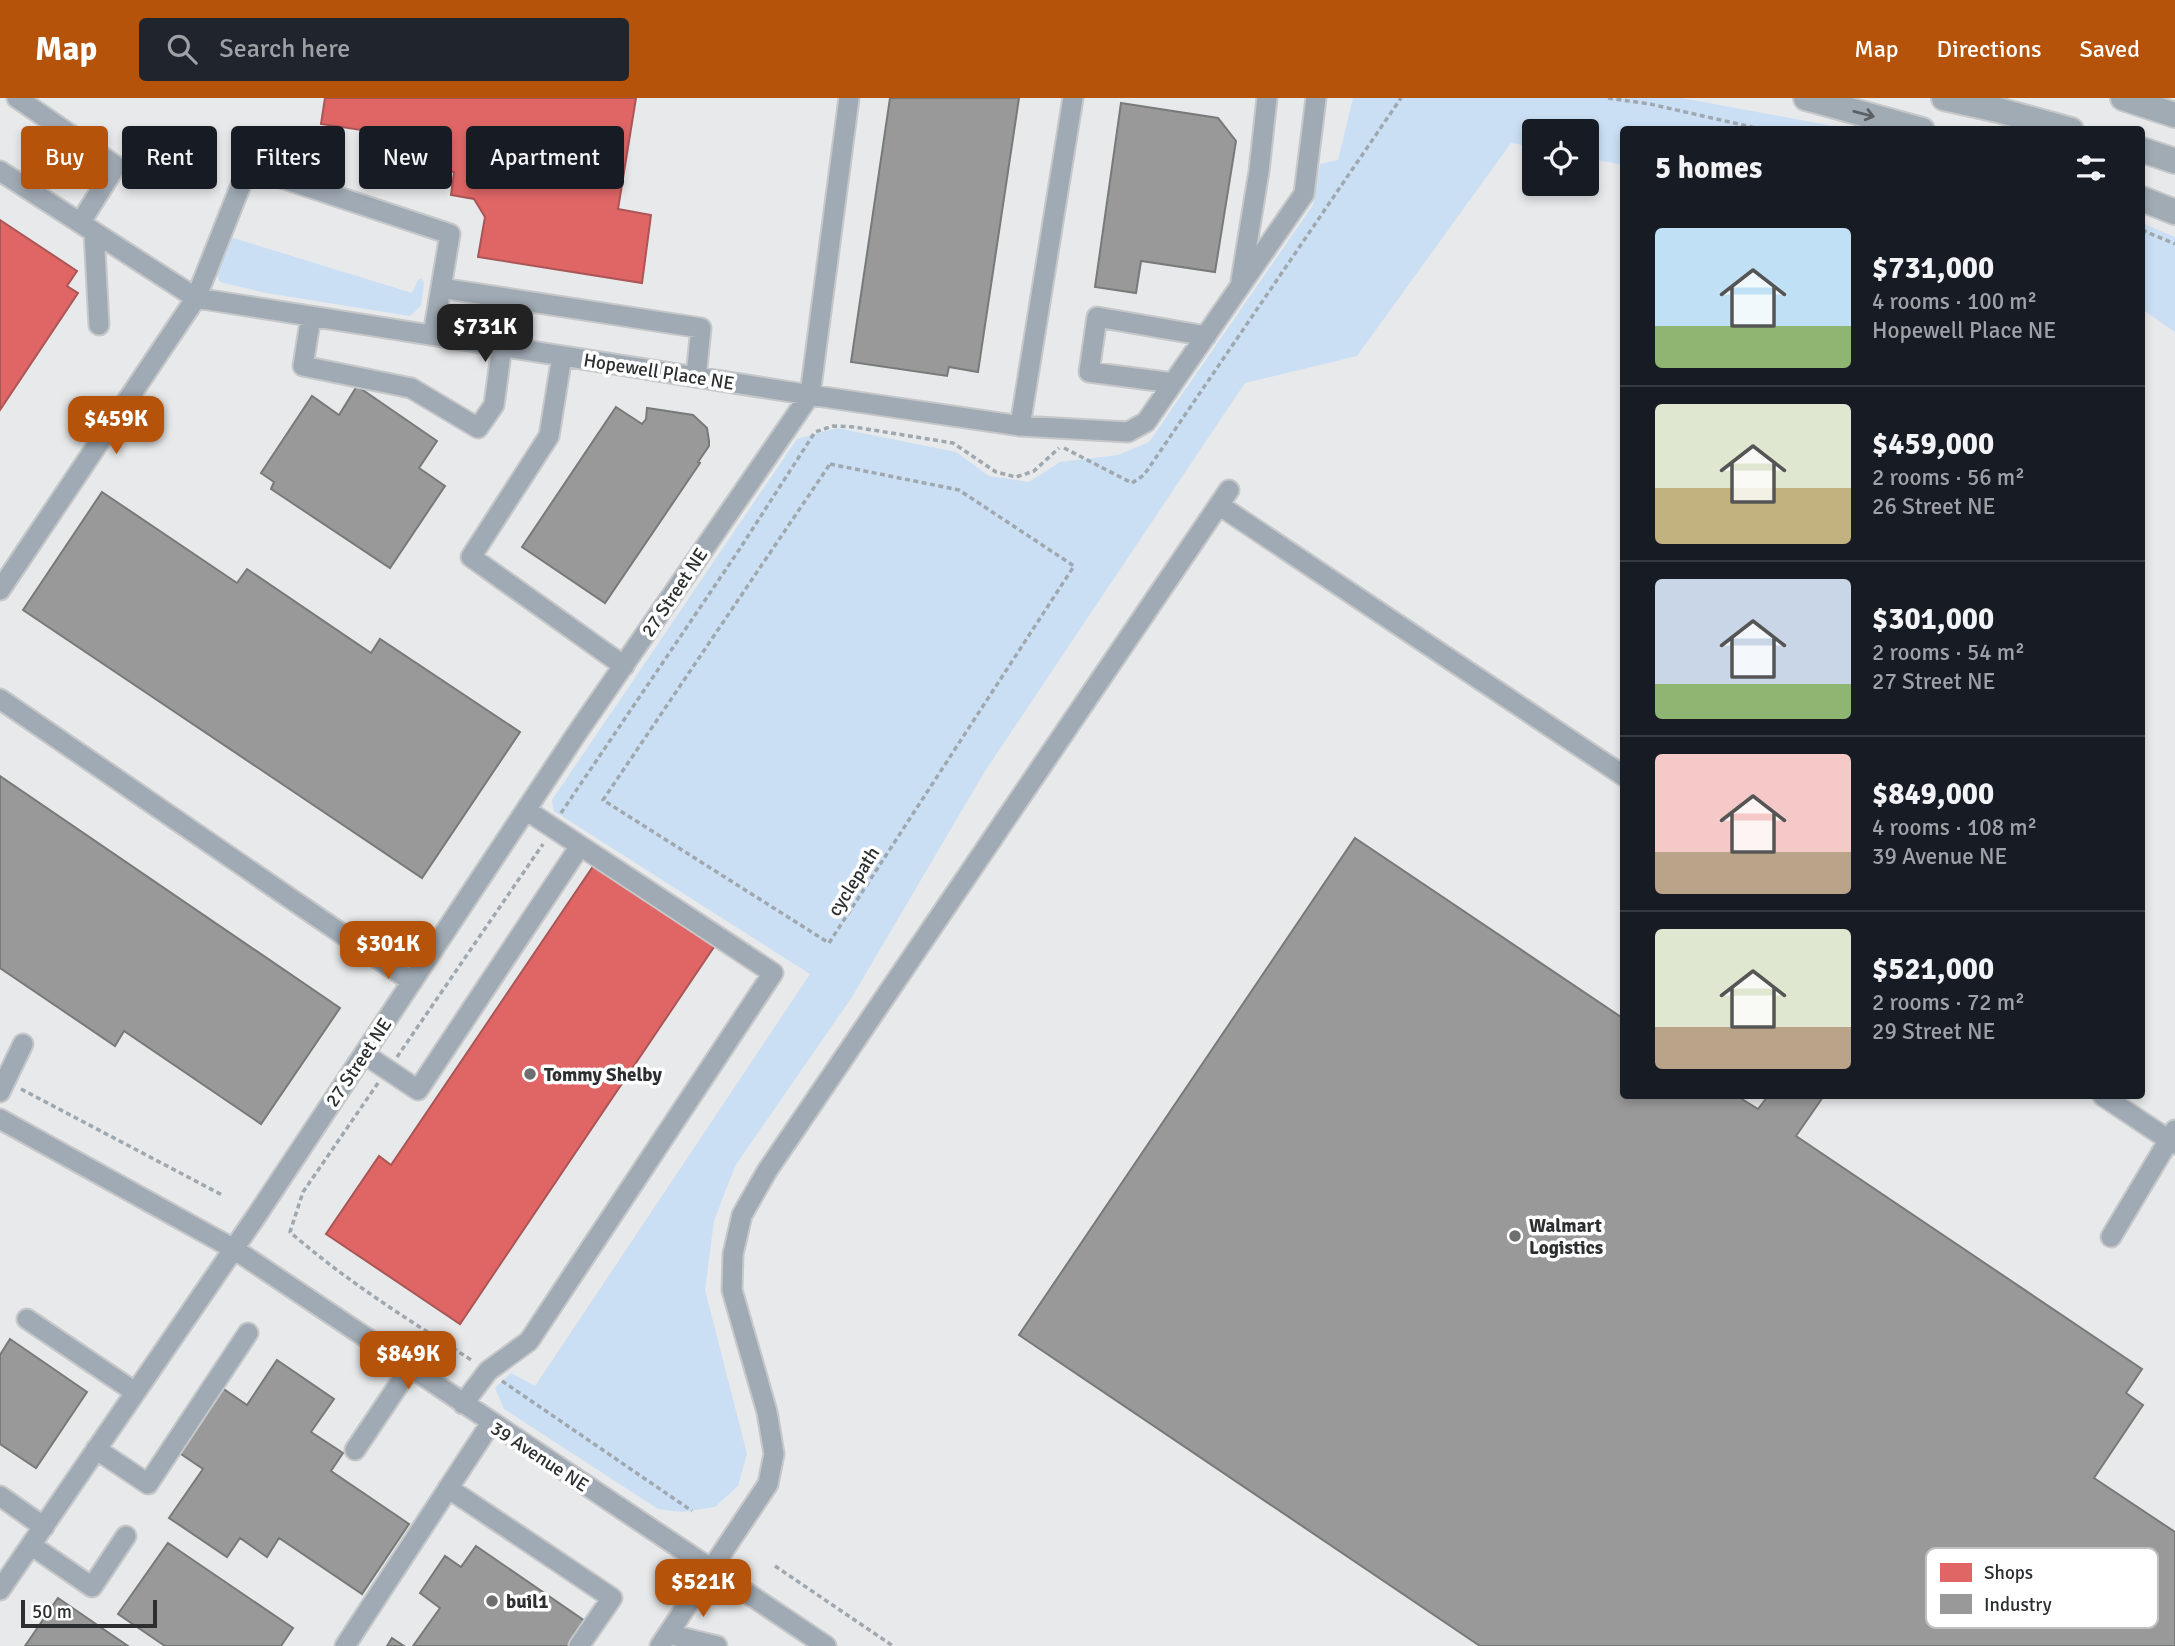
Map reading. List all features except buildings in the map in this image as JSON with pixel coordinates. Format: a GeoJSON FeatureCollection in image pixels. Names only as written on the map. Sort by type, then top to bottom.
{"type":"FeatureCollection","features":[{"type":"Feature","properties":{"kind":"main road"},"geometry":{"type":"LineString","coordinates":[[1806,98],[1908,126]]}},
{"type":"Feature","properties":{"kind":"main road"},"geometry":{"type":"LineString","coordinates":[[1944,98],[2056,126]]}},
{"type":"Feature","properties":{"kind":"main road"},"geometry":{"type":"LineString","coordinates":[[2123,98],[2175,115]]}},
{"type":"Feature","properties":{"kind":"main road"},"geometry":{"type":"LineString","coordinates":[[2145,151],[2175,161]]}},
{"type":"Feature","properties":{"kind":"main road"},"geometry":{"type":"LineString","coordinates":[[2145,200],[2175,212]]}},
{"type":"Feature","properties":{"kind":"street"},"geometry":{"type":"LineString","coordinates":[[17,98],[116,166],[87,228],[99,325]]}},
{"type":"Feature","properties":{"kind":"street"},"geometry":{"type":"LineString","coordinates":[[810,395],[849,98]]}},
{"type":"Feature","properties":{"kind":"street"},"geometry":{"type":"LineString","coordinates":[[1020,426],[1073,98]]}},
{"type":"Feature","properties":{"kind":"street"},"geometry":{"type":"LineString","coordinates":[[1241,285],[1259,171],[1267,98]]}},
{"type":"Feature","properties":{"kind":"street","name":"Hopewell Place NE"},"geometry":{"type":"LineString","coordinates":[[0,171],[196,298],[1020,426],[1129,432],[1146,422],[1304,194],[1316,98]]}},
{"type":"Feature","properties":{"kind":"street"},"geometry":{"type":"LineString","coordinates":[[0,590],[196,298],[247,167],[450,234],[433,335]]}},
{"type":"Feature","properties":{"kind":"street"},"geometry":{"type":"LineString","coordinates":[[441,288],[701,328],[696,377]]}},
{"type":"Feature","properties":{"kind":"street"},"geometry":{"type":"LineString","coordinates":[[311,316],[303,366],[411,388],[478,428],[494,405],[502,346]]}},
{"type":"Feature","properties":{"kind":"street"},"geometry":{"type":"LineString","coordinates":[[1173,383],[1089,372],[1097,317],[1206,336]]}},
{"type":"Feature","properties":{"kind":"street"},"geometry":{"type":"LineString","coordinates":[[562,356],[549,436],[471,557],[624,666]]}},
{"type":"Feature","properties":{"kind":"street","name":"27 Street NE"},"geometry":{"type":"LineString","coordinates":[[0,1590],[7,1564],[31,1545],[44,1527],[234,1249],[526,810],[810,395]]}},
{"type":"Feature","properties":{"kind":"street"},"geometry":{"type":"LineString","coordinates":[[717,1646],[664,1640],[768,1484],[774,1454],[767,1412],[732,1290],[733,1254],[742,1215],[767,1171],[1224,498],[1620,773]]}},
{"type":"Feature","properties":{"kind":"street"},"geometry":{"type":"LineString","coordinates":[[0,699],[412,982]]}},
{"type":"Feature","properties":{"kind":"street"},"geometry":{"type":"LineString","coordinates":[[463,1404],[488,1371],[529,1341],[773,973],[526,810]]}},
{"type":"Feature","properties":{"kind":"street"},"geometry":{"type":"LineString","coordinates":[[364,1054],[418,1090],[580,846]]}},
{"type":"Feature","properties":{"kind":"street"},"geometry":{"type":"LineString","coordinates":[[3,1086],[23,1044]]}},
{"type":"Feature","properties":{"kind":"street"},"geometry":{"type":"LineString","coordinates":[[2108,1099],[2173,1138],[2111,1237]]}},
{"type":"Feature","properties":{"kind":"street","name":"39 Avenue NE"},"geometry":{"type":"LineString","coordinates":[[0,1119],[234,1249],[826,1646]]}},
{"type":"Feature","properties":{"kind":"street"},"geometry":{"type":"LineString","coordinates":[[27,1319],[135,1392]]}},
{"type":"Feature","properties":{"kind":"street"},"geometry":{"type":"LineString","coordinates":[[96,1449],[148,1484],[248,1333]]}},
{"type":"Feature","properties":{"kind":"street"},"geometry":{"type":"LineString","coordinates":[[355,1450],[410,1368]]}},
{"type":"Feature","properties":{"kind":"street"},"geometry":{"type":"LineString","coordinates":[[345,1646],[491,1423]]}},
{"type":"Feature","properties":{"kind":"street"},"geometry":{"type":"LineString","coordinates":[[448,1489],[612,1598],[579,1646]]}},
{"type":"Feature","properties":{"kind":"street"},"geometry":{"type":"LineString","coordinates":[[0,1496],[44,1527]]}},
{"type":"Feature","properties":{"kind":"street"},"geometry":{"type":"LineString","coordinates":[[31,1545],[92,1587],[126,1536]]}},
{"type":"Feature","properties":{"kind":"path"},"geometry":{"type":"LineString","coordinates":[[1608,98],[1650,104],[1747,126]]}},
{"type":"Feature","properties":{"kind":"path"},"geometry":{"type":"LineString","coordinates":[[2145,231],[2175,244]]}},
{"type":"Feature","properties":{"kind":"path"},"geometry":{"type":"LineString","coordinates":[[290,1232],[303,1192],[552,828],[815,432],[833,426],[854,427],[953,443],[996,472],[1016,477],[1034,471],[1061,446]]}},
{"type":"Feature","properties":{"kind":"path","name":"cyclepath"},"geometry":{"type":"LineString","coordinates":[[830,464],[959,490],[1074,566],[829,943],[603,800],[830,464]]}},
{"type":"Feature","properties":{"kind":"path"},"geometry":{"type":"LineString","coordinates":[[3,1086],[224,1196]]}},
{"type":"Feature","properties":{"kind":"path"},"geometry":{"type":"LineString","coordinates":[[775,1566],[893,1646]]}},
{"type":"Feature","properties":{"kind":"shaded area"},"geometry":{"type":"Polygon","coordinates":[[[1353,98],[1682,98],[1833,126],[1620,126],[1620,164],[1599,160],[1599,119],[1522,119],[1522,145],[1511,143],[1357,356],[1245,383],[985,771],[852,997],[735,1166],[714,1221],[705,1290],[747,1454],[738,1486],[715,1507],[682,1512],[658,1509],[504,1409],[495,1388],[511,1373],[535,1386],[810,974],[554,811],[552,800],[797,439],[837,428],[956,452],[989,476],[1029,482],[1060,462],[1118,455],[1149,442],[1313,205],[1320,164],[1338,160],[1353,98]]]}},
{"type":"Feature","properties":{"kind":"shaded area"},"geometry":{"type":"Polygon","coordinates":[[[2145,224],[2175,237],[2175,332],[2145,311],[2145,224]]]}},
{"type":"Feature","properties":{"kind":"shaded area"},"geometry":{"type":"Polygon","coordinates":[[[230,237],[412,293],[421,278],[424,283],[421,306],[410,316],[266,293],[220,282],[216,272],[230,237]]]}},
{"type":"Feature","properties":{"kind":"place","name":"Tommy Shelby"},"geometry":{"type":"Point","coordinates":[530,1074]}},
{"type":"Feature","properties":{"kind":"place","name":"Walmart Logistics"},"geometry":{"type":"Point","coordinates":[1515,1236]}},
{"type":"Feature","properties":{"kind":"place","name":"buil1"},"geometry":{"type":"Point","coordinates":[492,1601]}}]}
